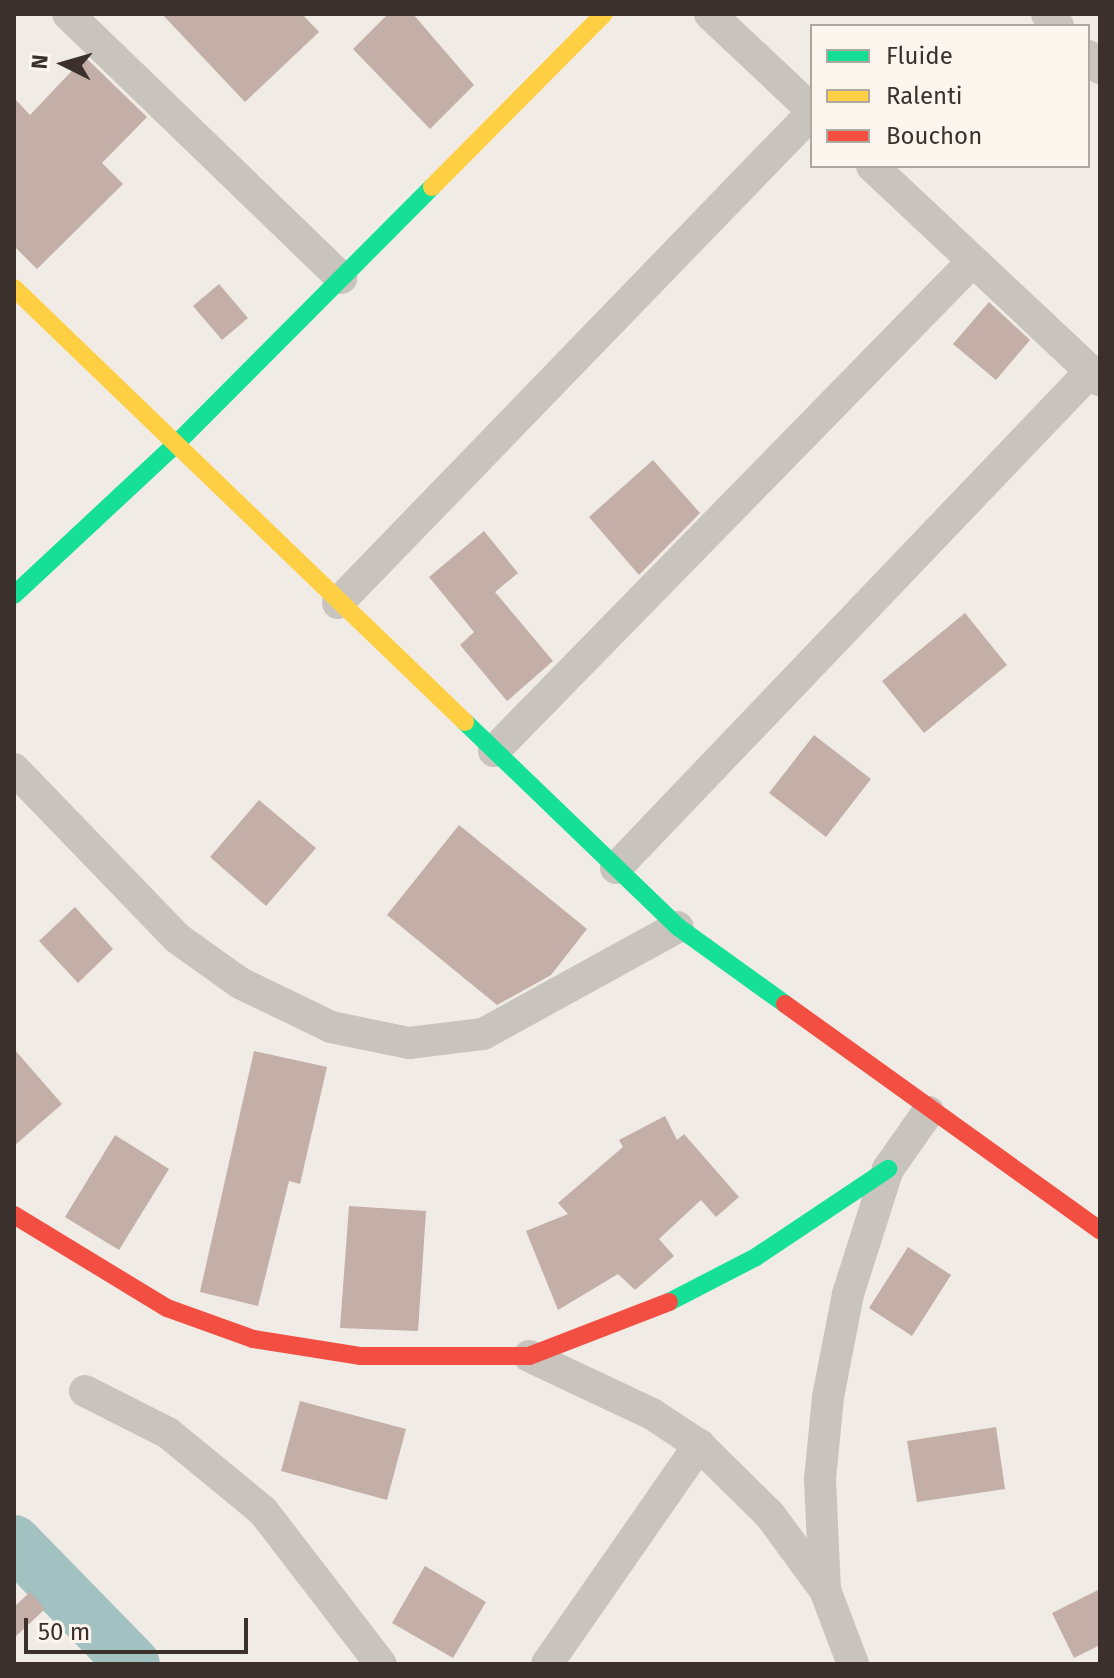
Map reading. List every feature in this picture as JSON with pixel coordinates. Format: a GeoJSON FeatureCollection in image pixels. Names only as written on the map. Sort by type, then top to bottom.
{"type":"FeatureCollection","features":[{"type":"Feature","properties":{"kind":"street"},"geometry":{"type":"LineString","coordinates":[[68,14],[341,278]]}},
{"type":"Feature","properties":{"kind":"street"},"geometry":{"type":"LineString","coordinates":[[14,595],[174,446],[604,14]]}},
{"type":"Feature","properties":{"kind":"street"},"geometry":{"type":"LineString","coordinates":[[710,14],[810,109]]}},
{"type":"Feature","properties":{"kind":"street"},"geometry":{"type":"LineString","coordinates":[[338,603],[810,113]]}},
{"type":"Feature","properties":{"kind":"street"},"geometry":{"type":"LineString","coordinates":[[616,868],[1095,376],[874,168]]}},
{"type":"Feature","properties":{"kind":"street"},"geometry":{"type":"LineString","coordinates":[[494,751],[973,261]]}},
{"type":"Feature","properties":{"kind":"street"},"geometry":{"type":"LineString","coordinates":[[14,288],[174,446],[678,927],[928,1112],[1100,1230]]}},
{"type":"Feature","properties":{"kind":"street"},"geometry":{"type":"LineString","coordinates":[[14,769],[177,938],[240,983],[331,1027],[409,1043],[483,1034],[678,927]]}},
{"type":"Feature","properties":{"kind":"street"},"geometry":{"type":"LineString","coordinates":[[825,1590],[820,1479],[828,1397],[848,1294],[888,1169],[928,1112]]}},
{"type":"Feature","properties":{"kind":"street"},"geometry":{"type":"LineString","coordinates":[[14,1215],[167,1308],[253,1339],[360,1356],[529,1356],[672,1301],[756,1257],[888,1169]]}},
{"type":"Feature","properties":{"kind":"street"},"geometry":{"type":"LineString","coordinates":[[529,1356],[652,1414],[699,1445],[770,1515],[825,1590],[853,1664]]}},
{"type":"Feature","properties":{"kind":"street"},"geometry":{"type":"LineString","coordinates":[[85,1391],[168,1433],[263,1511],[381,1664]]}},
{"type":"Feature","properties":{"kind":"street"},"geometry":{"type":"LineString","coordinates":[[547,1664],[699,1445]]}},
{"type":"Feature","properties":{"kind":"building"},"geometry":{"type":"Polygon","coordinates":[[[162,14],[302,14],[319,32],[245,102],[162,14]]]}},
{"type":"Feature","properties":{"kind":"building"},"geometry":{"type":"Polygon","coordinates":[[[388,14],[413,14],[474,85],[430,129],[353,49],[388,14]]]}},
{"type":"Feature","properties":{"kind":"building"},"geometry":{"type":"Polygon","coordinates":[[[85,57],[147,117],[102,163],[123,184],[37,269],[14,246],[14,98],[30,115],[85,57]]]}},
{"type":"Feature","properties":{"kind":"building"},"geometry":{"type":"Polygon","coordinates":[[[219,284],[248,318],[222,340],[193,306],[219,284]]]}},
{"type":"Feature","properties":{"kind":"building"},"geometry":{"type":"Polygon","coordinates":[[[989,302],[1030,340],[996,380],[953,344],[989,302]]]}},
{"type":"Feature","properties":{"kind":"building"},"geometry":{"type":"Polygon","coordinates":[[[653,460],[700,513],[639,575],[589,517],[653,460]]]}},
{"type":"Feature","properties":{"kind":"building"},"geometry":{"type":"Polygon","coordinates":[[[484,531],[518,573],[495,592],[553,661],[507,701],[460,645],[474,632],[429,577],[484,531]]]}},
{"type":"Feature","properties":{"kind":"building"},"geometry":{"type":"Polygon","coordinates":[[[965,613],[1007,665],[924,733],[882,681],[965,613]]]}},
{"type":"Feature","properties":{"kind":"building"},"geometry":{"type":"Polygon","coordinates":[[[814,735],[871,779],[826,837],[769,793],[814,735]]]}},
{"type":"Feature","properties":{"kind":"building"},"geometry":{"type":"Polygon","coordinates":[[[259,800],[316,848],[266,906],[210,857],[259,800]]]}},
{"type":"Feature","properties":{"kind":"building"},"geometry":{"type":"Polygon","coordinates":[[[459,825],[587,929],[551,975],[497,1005],[387,915],[459,825]]]}},
{"type":"Feature","properties":{"kind":"building"},"geometry":{"type":"Polygon","coordinates":[[[75,907],[113,949],[78,983],[39,941],[75,907]]]}},
{"type":"Feature","properties":{"kind":"building"},"geometry":{"type":"Polygon","coordinates":[[[14,1049],[62,1104],[14,1146],[14,1049]]]}},
{"type":"Feature","properties":{"kind":"building"},"geometry":{"type":"Polygon","coordinates":[[[254,1051],[327,1067],[300,1184],[289,1181],[258,1306],[200,1292],[254,1051]]]}},
{"type":"Feature","properties":{"kind":"building"},"geometry":{"type":"Polygon","coordinates":[[[665,1116],[677,1140],[684,1134],[739,1197],[716,1217],[701,1200],[659,1239],[674,1256],[635,1290],[618,1274],[558,1310],[526,1231],[568,1214],[558,1203],[623,1147],[619,1140],[665,1116]]]}},
{"type":"Feature","properties":{"kind":"building"},"geometry":{"type":"Polygon","coordinates":[[[115,1135],[169,1169],[119,1250],[65,1217],[115,1135]]]}},
{"type":"Feature","properties":{"kind":"building"},"geometry":{"type":"Polygon","coordinates":[[[349,1206],[426,1211],[418,1331],[340,1328],[349,1206]]]}},
{"type":"Feature","properties":{"kind":"building"},"geometry":{"type":"Polygon","coordinates":[[[908,1247],[951,1275],[912,1336],[869,1308],[908,1247]]]}},
{"type":"Feature","properties":{"kind":"building"},"geometry":{"type":"Polygon","coordinates":[[[300,1401],[406,1429],[387,1500],[281,1471],[300,1401]]]}},
{"type":"Feature","properties":{"kind":"building"},"geometry":{"type":"Polygon","coordinates":[[[996,1427],[1005,1489],[917,1502],[907,1441],[996,1427]]]}},
{"type":"Feature","properties":{"kind":"building"},"geometry":{"type":"Polygon","coordinates":[[[425,1566],[486,1602],[453,1658],[392,1623],[425,1566]]]}},
{"type":"Feature","properties":{"kind":"building"},"geometry":{"type":"Polygon","coordinates":[[[1100,1589],[1100,1645],[1074,1658],[1052,1613],[1100,1589]]]}},
{"type":"Feature","properties":{"kind":"building"},"geometry":{"type":"Polygon","coordinates":[[[30,1592],[45,1609],[14,1638],[14,1607],[30,1592]]]}},
{"type":"Feature","properties":{"kind":"waterway"},"geometry":{"type":"LineString","coordinates":[[14,1542],[133,1664]]}},
{"type":"Feature","properties":{"kind":"traffic: fast"},"geometry":{"type":"LineString","coordinates":[[14,595],[174,446],[432,187]]}},
{"type":"Feature","properties":{"kind":"traffic: fast"},"geometry":{"type":"LineString","coordinates":[[465,722],[678,927],[785,1004]]}},
{"type":"Feature","properties":{"kind":"traffic: fast"},"geometry":{"type":"LineString","coordinates":[[669,1302],[756,1257],[888,1169]]}},
{"type":"Feature","properties":{"kind":"traffic: slow"},"geometry":{"type":"LineString","coordinates":[[432,187],[604,14]]}},
{"type":"Feature","properties":{"kind":"traffic: slow"},"geometry":{"type":"LineString","coordinates":[[14,288],[465,722]]}},
{"type":"Feature","properties":{"kind":"traffic: jam"},"geometry":{"type":"LineString","coordinates":[[785,1004],[1100,1230]]}},
{"type":"Feature","properties":{"kind":"traffic: jam"},"geometry":{"type":"LineString","coordinates":[[14,1215],[167,1308],[253,1339],[360,1356],[529,1356],[669,1302]]}}]}
